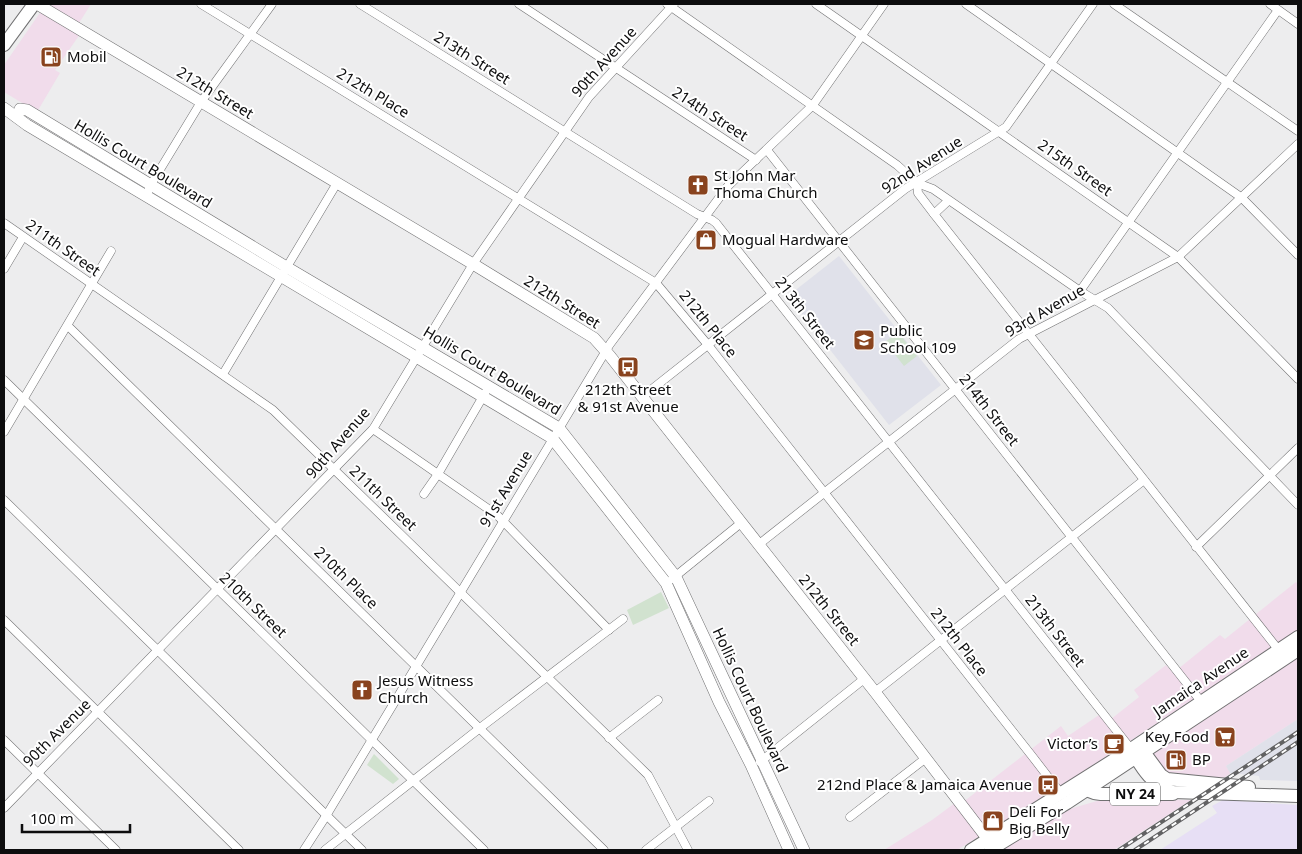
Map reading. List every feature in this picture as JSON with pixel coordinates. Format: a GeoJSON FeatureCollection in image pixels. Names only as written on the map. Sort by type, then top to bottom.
{"type":"FeatureCollection","features":[{"type":"Feature","properties":{"kind":"main road"},"geometry":{"type":"LineString","coordinates":[[4,45],[35,4]]}},
{"type":"Feature","properties":{"kind":"main road","name":"212th Street"},"geometry":{"type":"LineString","coordinates":[[35,4],[202,102],[594,338],[875,692],[991,846]]}},
{"type":"Feature","properties":{"kind":"main road","name":"Hollis Court Boulevard"},"geometry":{"type":"LineString","coordinates":[[4,108],[17,117],[65,140],[331,299],[372,324],[417,358],[559,428],[627,534],[666,583],[720,702],[782,804],[803,850]]}},
{"type":"Feature","properties":{"kind":"main road","name":"Hollis Court Boulevard"},"geometry":{"type":"LineString","coordinates":[[372,324],[424,347],[552,438],[636,526],[676,577],[704,634],[733,696],[770,810],[789,850]]}},
{"type":"Feature","properties":{"kind":"main road"},"geometry":{"type":"LineString","coordinates":[[627,534],[636,526]]}},
{"type":"Feature","properties":{"kind":"main road"},"geometry":{"type":"LineString","coordinates":[[692,641],[704,634]]}},
{"type":"Feature","properties":{"kind":"main road","name":"Jamaica Avenue"},"geometry":{"type":"LineString","coordinates":[[1064,798],[1086,790],[1204,705],[1282,654],[1298,637]]}},
{"type":"Feature","properties":{"kind":"main road","name":"Jamaica Avenue"},"geometry":{"type":"LineString","coordinates":[[1282,654],[1298,650]]}},
{"type":"Feature","properties":{"kind":"main road"},"geometry":{"type":"LineString","coordinates":[[720,702],[733,696]]}},
{"type":"Feature","properties":{"kind":"main road"},"geometry":{"type":"LineString","coordinates":[[1137,752],[1156,784],[1167,790],[1184,793]]}},
{"type":"Feature","properties":{"kind":"main road","name":"Jamaica Avenue"},"geometry":{"type":"LineString","coordinates":[[971,850],[991,846],[1064,798],[1117,757],[1137,752]]}},
{"type":"Feature","properties":{"kind":"main road","name":"NY 24"},"geometry":{"type":"LineString","coordinates":[[1137,752],[1165,779],[1257,788],[1298,796]]}},
{"type":"Feature","properties":{"kind":"main road","name":"NY 24"},"geometry":{"type":"LineString","coordinates":[[1086,790],[1094,793],[1108,794],[1167,795],[1184,793],[1298,796]]}},
{"type":"Feature","properties":{"kind":"main road"},"geometry":{"type":"LineString","coordinates":[[770,810],[782,804]]}},
{"type":"Feature","properties":{"kind":"street","name":"212th Place"},"geometry":{"type":"LineString","coordinates":[[201,4],[656,283],[708,345],[1064,798]]}},
{"type":"Feature","properties":{"kind":"street"},"geometry":{"type":"LineString","coordinates":[[148,190],[202,102],[272,4]]}},
{"type":"Feature","properties":{"kind":"street","name":"213th Street"},"geometry":{"type":"LineString","coordinates":[[360,4],[697,214],[716,223],[1005,589],[1137,752]]}},
{"type":"Feature","properties":{"kind":"street","name":"214th Street"},"geometry":{"type":"LineString","coordinates":[[519,4],[756,160],[766,150],[1204,705]]}},
{"type":"Feature","properties":{"kind":"street","name":"215th Street"},"geometry":{"type":"LineString","coordinates":[[816,4],[1178,257],[1298,379]]}},
{"type":"Feature","properties":{"kind":"street"},"geometry":{"type":"LineString","coordinates":[[766,150],[813,105],[884,4]]}},
{"type":"Feature","properties":{"kind":"street"},"geometry":{"type":"LineString","coordinates":[[966,4],[1242,198],[1298,255]]}},
{"type":"Feature","properties":{"kind":"street","name":"92nd Avenue"},"geometry":{"type":"LineString","coordinates":[[642,397],[905,189],[1006,127],[1093,4]]}},
{"type":"Feature","properties":{"kind":"street"},"geometry":{"type":"LineString","coordinates":[[1114,4],[1298,131]]}},
{"type":"Feature","properties":{"kind":"street"},"geometry":{"type":"LineString","coordinates":[[1270,4],[1298,24]]}},
{"type":"Feature","properties":{"kind":"street"},"geometry":{"type":"LineString","coordinates":[[671,5],[897,165],[917,183],[933,189],[1080,291],[1108,308],[1298,505]]}},
{"type":"Feature","properties":{"kind":"street","name":"90th Avenue"},"geometry":{"type":"LineString","coordinates":[[4,808],[373,429],[473,264],[589,97],[671,5]]}},
{"type":"Feature","properties":{"kind":"street"},"geometry":{"type":"LineString","coordinates":[[1080,291],[1278,10]]}},
{"type":"Feature","properties":{"kind":"street","name":"93rd Avenue"},"geometry":{"type":"LineString","coordinates":[[758,545],[1019,339],[1093,299],[1178,257],[1298,144]]}},
{"type":"Feature","properties":{"kind":"street","name":"91st Avenue"},"geometry":{"type":"LineString","coordinates":[[304,850],[606,351],[728,186],[756,160]]}},
{"type":"Feature","properties":{"kind":"street"},"geometry":{"type":"LineString","coordinates":[[223,374],[337,183]]}},
{"type":"Feature","properties":{"kind":"street"},"geometry":{"type":"LineString","coordinates":[[917,183],[918,193],[934,214],[1282,654]]}},
{"type":"Feature","properties":{"kind":"street"},"geometry":{"type":"LineString","coordinates":[[934,214],[948,201]]}},
{"type":"Feature","properties":{"kind":"street","name":"211th Street"},"geometry":{"type":"LineString","coordinates":[[4,223],[273,410],[648,776],[688,850]]}},
{"type":"Feature","properties":{"kind":"street"},"geometry":{"type":"LineString","coordinates":[[4,269],[23,237]]}},
{"type":"Feature","properties":{"kind":"street"},"geometry":{"type":"LineString","coordinates":[[4,432],[111,251]]}},
{"type":"Feature","properties":{"kind":"street","name":"210th Place"},"geometry":{"type":"LineString","coordinates":[[68,326],[604,850]]}},
{"type":"Feature","properties":{"kind":"street","name":"210th Street"},"geometry":{"type":"LineString","coordinates":[[4,380],[484,850]]}},
{"type":"Feature","properties":{"kind":"street"},"geometry":{"type":"LineString","coordinates":[[424,494],[438,474],[486,392]]}},
{"type":"Feature","properties":{"kind":"street"},"geometry":{"type":"LineString","coordinates":[[373,429],[503,521],[609,630]]}},
{"type":"Feature","properties":{"kind":"street"},"geometry":{"type":"LineString","coordinates":[[1196,547],[1298,448]]}},
{"type":"Feature","properties":{"kind":"street"},"geometry":{"type":"LineString","coordinates":[[875,692],[1144,480]]}},
{"type":"Feature","properties":{"kind":"street"},"geometry":{"type":"LineString","coordinates":[[4,500],[362,850]]}},
{"type":"Feature","properties":{"kind":"street"},"geometry":{"type":"LineString","coordinates":[[666,583],[676,577],[741,523]]}},
{"type":"Feature","properties":{"kind":"street"},"geometry":{"type":"LineString","coordinates":[[325,850],[623,619]]}},
{"type":"Feature","properties":{"kind":"street"},"geometry":{"type":"LineString","coordinates":[[4,620],[239,850]]}},
{"type":"Feature","properties":{"kind":"street"},"geometry":{"type":"LineString","coordinates":[[756,763],[864,679]]}},
{"type":"Feature","properties":{"kind":"street"},"geometry":{"type":"LineString","coordinates":[[610,738],[658,700]]}},
{"type":"Feature","properties":{"kind":"street"},"geometry":{"type":"LineString","coordinates":[[4,740],[116,850]]}},
{"type":"Feature","properties":{"kind":"street"},"geometry":{"type":"LineString","coordinates":[[850,816],[926,758]]}},
{"type":"Feature","properties":{"kind":"street"},"geometry":{"type":"LineString","coordinates":[[646,850],[709,801]]}},
{"type":"Feature","properties":{"kind":"shaded area"},"geometry":{"type":"Polygon","coordinates":[[[46,4],[91,4],[79,23],[85,27],[55,70],[60,73],[37,112],[4,92],[4,65],[46,4]]]}},
{"type":"Feature","properties":{"kind":"shaded area","name":"Public School 109"},"geometry":{"type":"Polygon","coordinates":[[[839,256],[941,385],[889,425],[788,296],[839,256]]]}},
{"type":"Feature","properties":{"kind":"shaded area"},"geometry":{"type":"Polygon","coordinates":[[[1296,582],[1298,584],[1298,631],[1061,786],[957,850],[884,850],[955,803],[958,806],[1061,726],[1068,736],[1099,715],[1106,723],[1139,697],[1134,690],[1166,665],[1173,673],[1220,635],[1225,639],[1296,582]]]}},
{"type":"Feature","properties":{"kind":"shaded area"},"geometry":{"type":"Polygon","coordinates":[[[1298,657],[1298,719],[1226,766],[1231,773],[1221,780],[1164,773],[1148,752],[1298,657]]]}},
{"type":"Feature","properties":{"kind":"shaded area"},"geometry":{"type":"Polygon","coordinates":[[[1298,719],[1298,781],[1260,780],[1259,776],[1230,773],[1226,766],[1298,719]]]}},
{"type":"Feature","properties":{"kind":"shaded area"},"geometry":{"type":"Polygon","coordinates":[[[1121,799],[1191,800],[1114,850],[1001,850],[1073,808],[1097,801],[1121,799]]]}},
{"type":"Feature","properties":{"kind":"shaded area"},"geometry":{"type":"Polygon","coordinates":[[[1223,800],[1298,805],[1298,850],[1160,850],[1217,813],[1212,806],[1223,800]]]}},
{"type":"Feature","properties":{"kind":"green space"},"geometry":{"type":"Polygon","coordinates":[[[898,332],[917,356],[904,366],[885,342],[898,332]]]}},
{"type":"Feature","properties":{"kind":"green space"},"geometry":{"type":"Polygon","coordinates":[[[661,592],[669,608],[633,625],[627,610],[661,592]]]}},
{"type":"Feature","properties":{"kind":"green space"},"geometry":{"type":"Polygon","coordinates":[[[374,754],[399,779],[393,784],[367,765],[374,754]]]}},
{"type":"Feature","properties":{"kind":"railway"},"geometry":{"type":"LineString","coordinates":[[1119,850],[1298,732]]}},
{"type":"Feature","properties":{"kind":"railway"},"geometry":{"type":"LineString","coordinates":[[1135,850],[1298,742]]}},
{"type":"Feature","properties":{"kind":"place","name":"Mobil"},"geometry":{"type":"Point","coordinates":[51,57]}},
{"type":"Feature","properties":{"kind":"place","name":"St John Mar Thoma Church"},"geometry":{"type":"Point","coordinates":[698,185]}},
{"type":"Feature","properties":{"kind":"place","name":"Mogual Hardware"},"geometry":{"type":"Point","coordinates":[706,240]}},
{"type":"Feature","properties":{"kind":"place","name":"Public School 109"},"geometry":{"type":"Point","coordinates":[864,340]}},
{"type":"Feature","properties":{"kind":"place","name":"212th Street & 91st Avenue"},"geometry":{"type":"Point","coordinates":[628,367]}},
{"type":"Feature","properties":{"kind":"place","name":"Jesus Witness Church"},"geometry":{"type":"Point","coordinates":[362,690]}},
{"type":"Feature","properties":{"kind":"place","name":"Key Food"},"geometry":{"type":"Point","coordinates":[1225,737]}},
{"type":"Feature","properties":{"kind":"place","name":"Victor’s"},"geometry":{"type":"Point","coordinates":[1114,744]}},
{"type":"Feature","properties":{"kind":"place","name":"BP"},"geometry":{"type":"Point","coordinates":[1176,760]}},
{"type":"Feature","properties":{"kind":"place","name":"212nd Place & Jamaica Avenue"},"geometry":{"type":"Point","coordinates":[1048,785]}},
{"type":"Feature","properties":{"kind":"place","name":"Deli For Big Belly"},"geometry":{"type":"Point","coordinates":[993,821]}}]}
